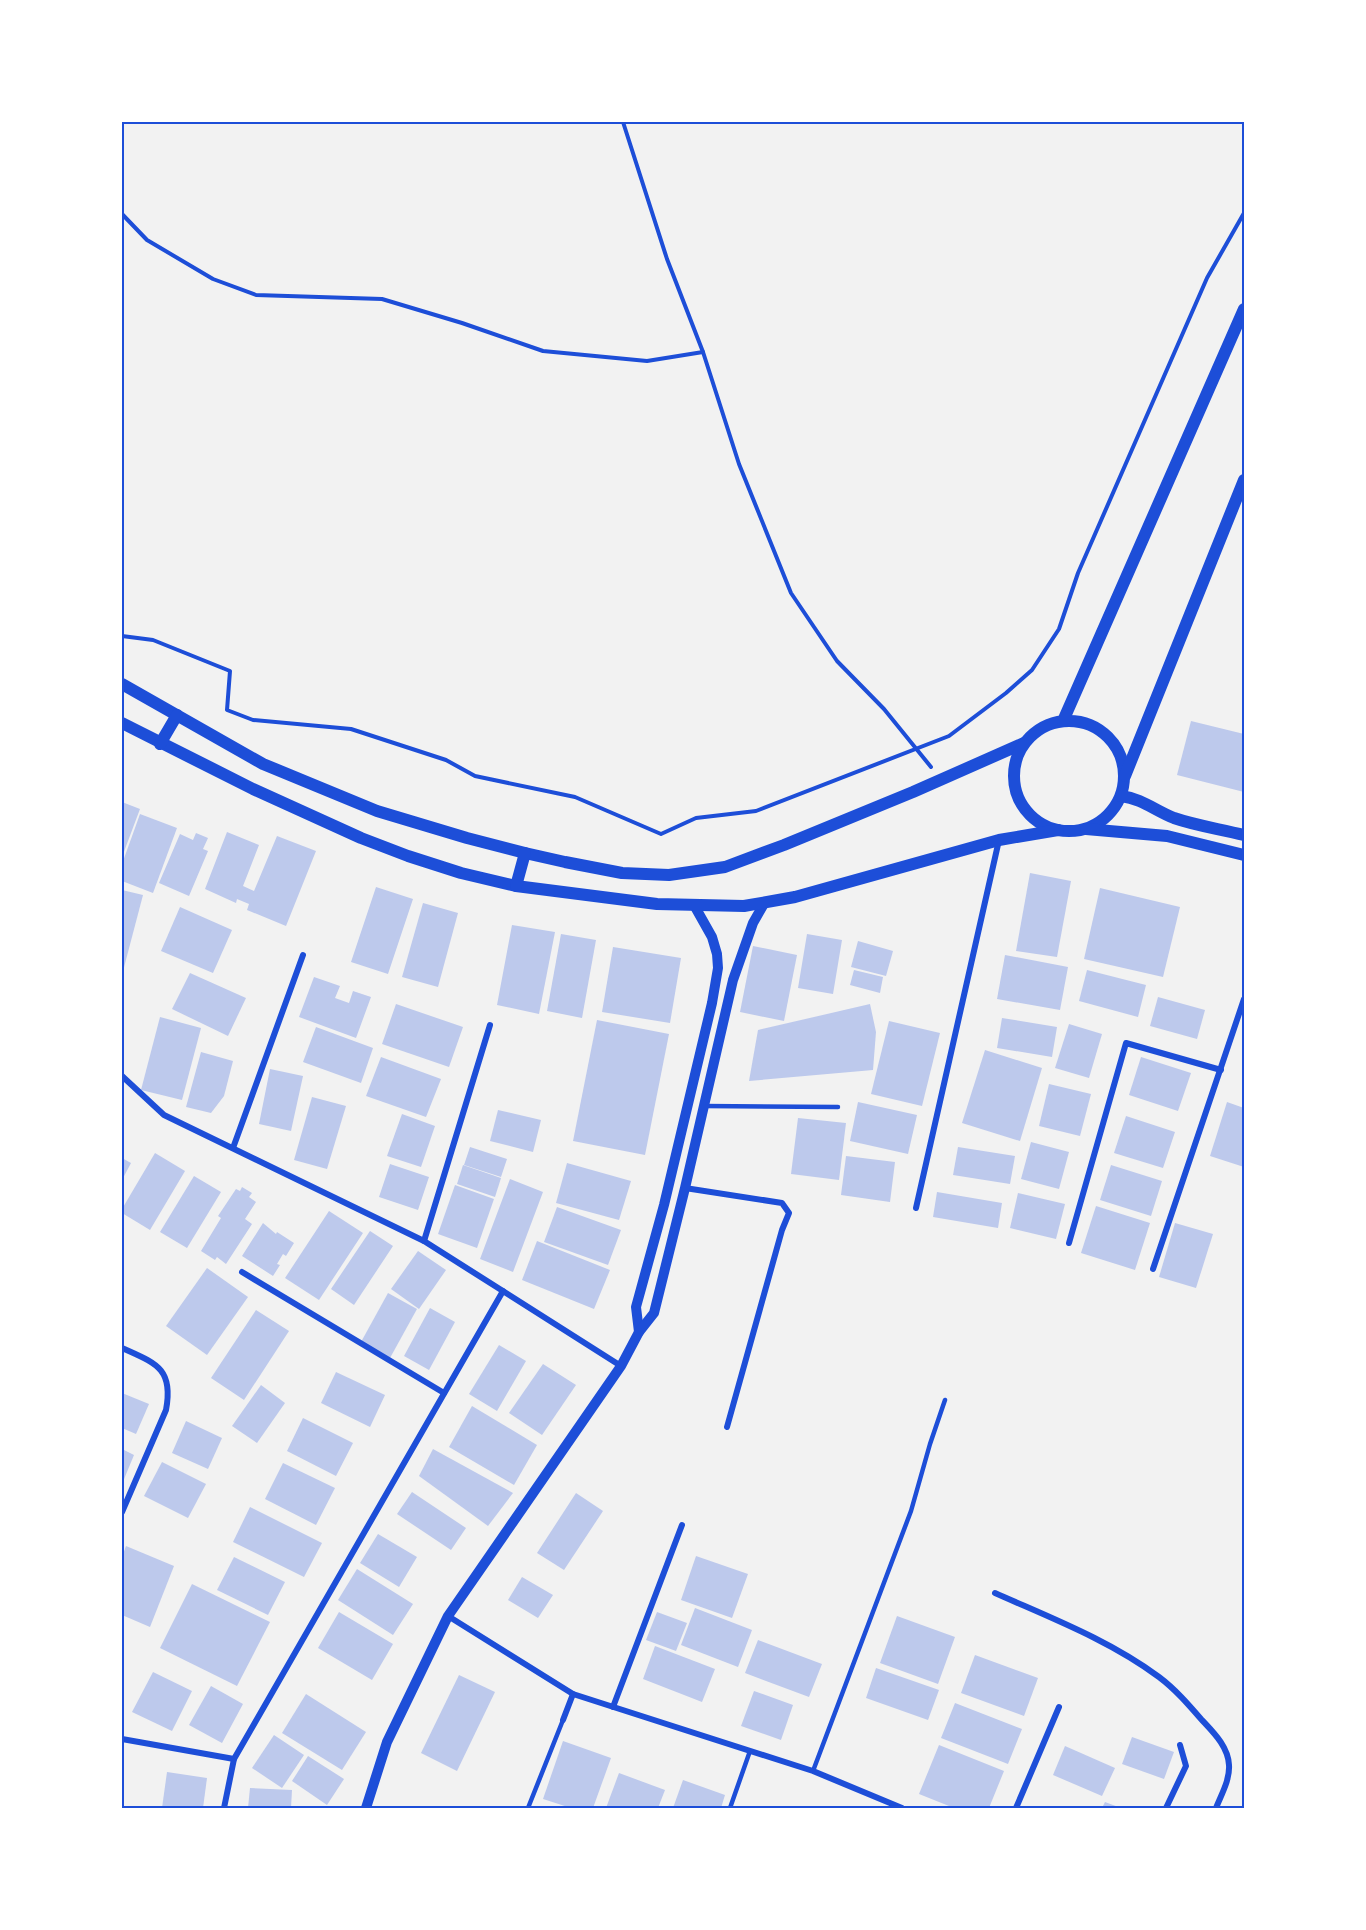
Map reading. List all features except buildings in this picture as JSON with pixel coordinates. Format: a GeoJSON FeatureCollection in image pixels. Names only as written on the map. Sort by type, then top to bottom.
{"type":"FeatureCollection","features":[{"type":"Feature","properties":{"kind":"main road"},"geometry":{"type":"LineString","coordinates":[[1063,721],[1245,309]]}},
{"type":"Feature","properties":{"kind":"main road"},"geometry":{"type":"LineString","coordinates":[[1085,829],[1107,817],[1121,796],[1125,776],[1245,480]]}},
{"type":"Feature","properties":{"kind":"main road"},"geometry":{"type":"LineString","coordinates":[[122,684],[263,764],[377,811],[525,853],[622,873],[669,875],[725,867],[784,845],[1024,743]]}},
{"type":"Feature","properties":{"kind":"main road"},"geometry":{"type":"LineString","coordinates":[[160,744],[177,715]]}},
{"type":"Feature","properties":{"kind":"main road"},"geometry":{"type":"LineString","coordinates":[[1058,830],[1041,824],[1026,812],[1017,796],[1013,778],[1016,759],[1024,743],[1035,732],[1048,724],[1063,721],[1082,722],[1099,729],[1113,742],[1122,758],[1125,776]]}},
{"type":"Feature","properties":{"kind":"main road"},"geometry":{"type":"LineString","coordinates":[[122,723],[160,744],[361,838],[408,856],[451,870],[516,886],[657,904],[744,906],[795,897],[999,840],[1058,830],[1085,829],[1167,836],[1245,855]]}},
{"type":"Feature","properties":{"kind":"main road"},"geometry":{"type":"LineString","coordinates":[[1121,796],[1138,798],[1162,813],[1185,821],[1245,835]]}},
{"type":"Feature","properties":{"kind":"main road"},"geometry":{"type":"LineString","coordinates":[[516,886],[525,853]]}},
{"type":"Feature","properties":{"kind":"street"},"geometry":{"type":"LineString","coordinates":[[916,1208],[999,840]]}},
{"type":"Feature","properties":{"kind":"street"},"geometry":{"type":"LineString","coordinates":[[366,1809],[387,1742],[448,1616],[621,1366],[639,1332],[654,1313],[733,980],[753,924],[765,902]]}},
{"type":"Feature","properties":{"kind":"street"},"geometry":{"type":"LineString","coordinates":[[639,1332],[636,1307],[667,1194],[712,1003],[718,968],[712,937],[694,905]]}},
{"type":"Feature","properties":{"kind":"street"},"geometry":{"type":"LineString","coordinates":[[233,1148],[303,955]]}},
{"type":"Feature","properties":{"kind":"street"},"geometry":{"type":"LineString","coordinates":[[1153,1269],[1245,999]]}},
{"type":"Feature","properties":{"kind":"street"},"geometry":{"type":"LineString","coordinates":[[424,1241],[490,1025]]}},
{"type":"Feature","properties":{"kind":"street"},"geometry":{"type":"LineString","coordinates":[[1069,1243],[1126,1043],[1221,1071]]}},
{"type":"Feature","properties":{"kind":"street"},"geometry":{"type":"LineString","coordinates":[[122,1076],[164,1115],[424,1241],[621,1366]]}},
{"type":"Feature","properties":{"kind":"street"},"geometry":{"type":"LineString","coordinates":[[685,1188],[782,1203],[789,1213],[782,1230],[727,1427]]}},
{"type":"Feature","properties":{"kind":"street"},"geometry":{"type":"LineString","coordinates":[[243,1272],[444,1393]]}},
{"type":"Feature","properties":{"kind":"street"},"geometry":{"type":"LineString","coordinates":[[224,1809],[234,1759],[503,1291]]}},
{"type":"Feature","properties":{"kind":"street"},"geometry":{"type":"LineString","coordinates":[[122,1348],[155,1363],[165,1374],[169,1393],[166,1410],[122,1512]]}},
{"type":"Feature","properties":{"kind":"street"},"geometry":{"type":"LineString","coordinates":[[613,1707],[682,1525]]}},
{"type":"Feature","properties":{"kind":"street"},"geometry":{"type":"LineString","coordinates":[[995,1593],[1096,1638],[1158,1676],[1176,1691],[1217,1737],[1226,1751],[1229,1776],[1216,1809]]}},
{"type":"Feature","properties":{"kind":"street"},"geometry":{"type":"LineString","coordinates":[[448,1616],[573,1694],[813,1771],[902,1809]]}},
{"type":"Feature","properties":{"kind":"street"},"geometry":{"type":"LineString","coordinates":[[563,1720],[573,1694]]}},
{"type":"Feature","properties":{"kind":"street"},"geometry":{"type":"LineString","coordinates":[[1016,1809],[1059,1707]]}},
{"type":"Feature","properties":{"kind":"street"},"geometry":{"type":"LineString","coordinates":[[122,1739],[234,1759]]}},
{"type":"Feature","properties":{"kind":"street"},"geometry":{"type":"LineString","coordinates":[[1166,1809],[1186,1766],[1180,1745]]}},
{"type":"Feature","properties":{"kind":"lane"},"geometry":{"type":"LineString","coordinates":[[704,1106],[838,1107]]}},
{"type":"Feature","properties":{"kind":"lane"},"geometry":{"type":"LineString","coordinates":[[813,1771],[911,1511],[945,1400]]}},
{"type":"Feature","properties":{"kind":"lane"},"geometry":{"type":"LineString","coordinates":[[528,1809],[563,1720]]}},
{"type":"Feature","properties":{"kind":"lane"},"geometry":{"type":"LineString","coordinates":[[730,1809],[750,1751]]}},
{"type":"Feature","properties":{"kind":"path"},"geometry":{"type":"LineString","coordinates":[[622,122],[667,259],[703,352],[739,464],[791,593],[837,661],[884,709],[941,778]]}},
{"type":"Feature","properties":{"kind":"path"},"geometry":{"type":"LineString","coordinates":[[122,636],[153,640],[230,671],[227,710],[244,717],[253,720],[351,729],[446,760],[475,776],[574,798],[661,834],[696,818],[756,811],[949,736],[1006,693],[1032,670],[1059,629],[1078,573],[1207,278],[1245,213]]}},
{"type":"Feature","properties":{"kind":"path"},"geometry":{"type":"LineString","coordinates":[[122,214],[147,240],[213,279],[256,295],[382,299],[543,351],[647,361],[703,352]]}}]}
